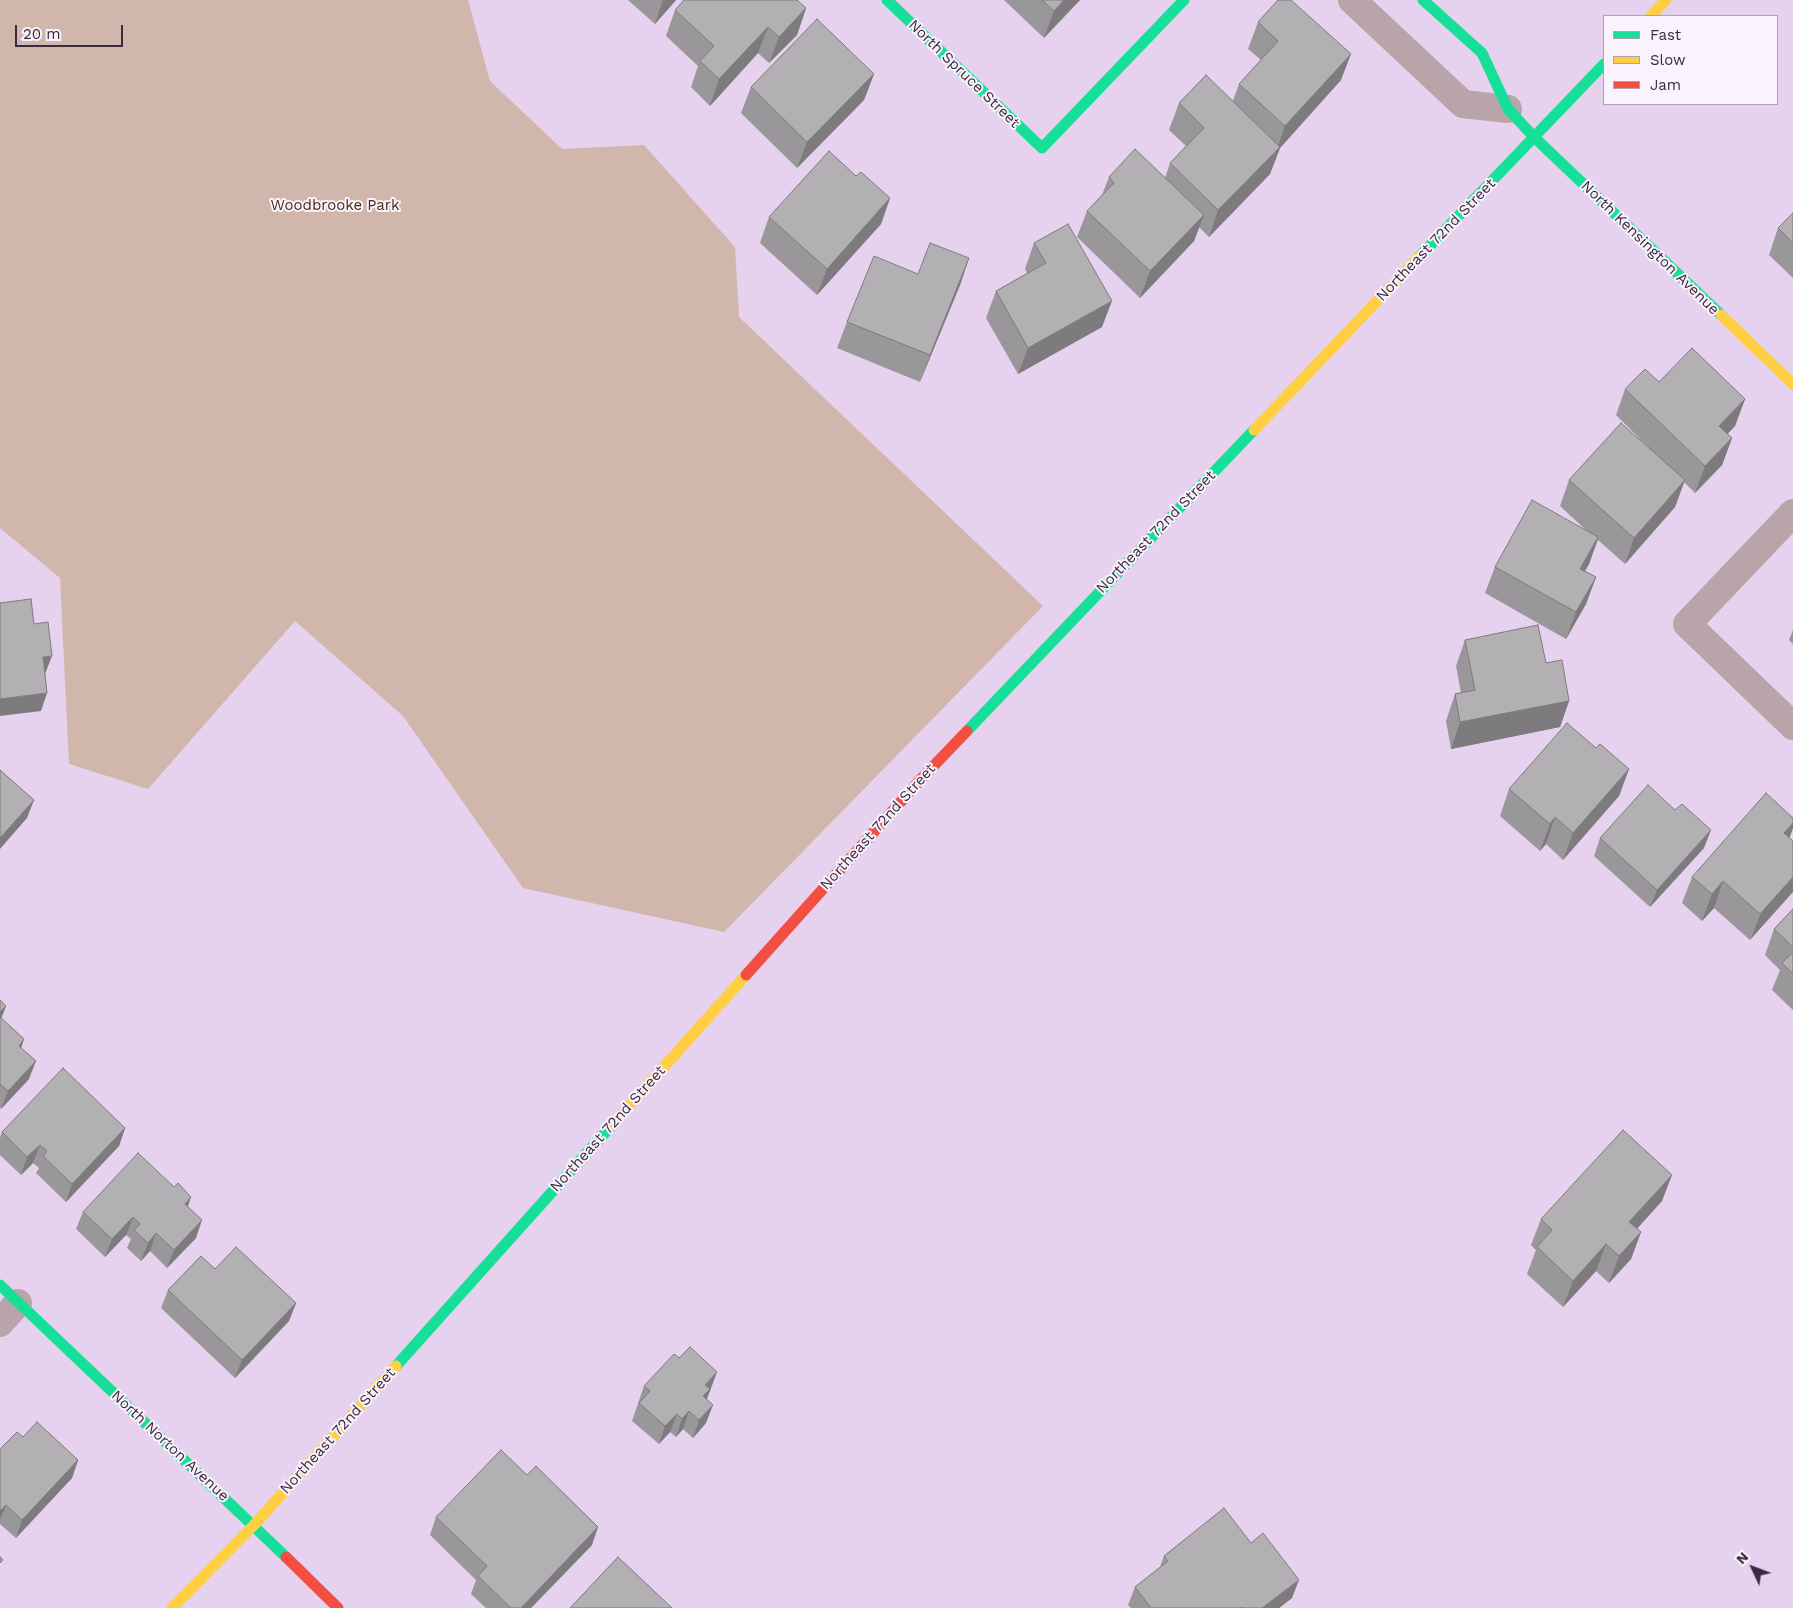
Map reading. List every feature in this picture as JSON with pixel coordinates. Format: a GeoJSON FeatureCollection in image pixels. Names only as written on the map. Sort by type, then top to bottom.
{"type":"FeatureCollection","features":[{"type":"Feature","properties":{"kind":"main road","name":"North Spruce Street"},"geometry":{"type":"LineString","coordinates":[[887,0],[1042,148],[1184,0]]}},
{"type":"Feature","properties":{"kind":"main road","name":"North Kensington Avenue"},"geometry":{"type":"LineString","coordinates":[[1423,0],[1482,53],[1508,109],[1534,137],[1793,384]]}},
{"type":"Feature","properties":{"kind":"main road"},"geometry":{"type":"LineString","coordinates":[[1651,15],[1666,0]]}},
{"type":"Feature","properties":{"kind":"main road","name":"Northeast 72nd Street"},"geometry":{"type":"LineString","coordinates":[[172,1608],[254,1525],[922,778],[1603,65]]}},
{"type":"Feature","properties":{"kind":"main road","name":"North Norton Avenue"},"geometry":{"type":"LineString","coordinates":[[9,1294],[254,1525],[338,1608]]}},
{"type":"Feature","properties":{"kind":"street"},"geometry":{"type":"LineString","coordinates":[[1352,0],[1463,104],[1508,109]]}},
{"type":"Feature","properties":{"kind":"street"},"geometry":{"type":"LineString","coordinates":[[1793,513],[1687,624],[1793,726]]}},
{"type":"Feature","properties":{"kind":"street"},"geometry":{"type":"LineString","coordinates":[[0,1323],[9,1294]]}},
{"type":"Feature","properties":{"kind":"green space","name":"Woodbrooke Park"},"geometry":{"type":"Polygon","coordinates":[[[0,0],[468,0],[490,81],[562,149],[644,145],[735,247],[739,317],[1043,606],[724,932],[523,888],[403,716],[295,621],[148,789],[69,764],[60,578],[0,528],[0,0]]]}},
{"type":"Feature","properties":{"kind":"building"},"geometry":{"type":"Polygon","coordinates":[[[684,0],[797,0],[806,8],[779,37],[768,27],[719,79],[700,61],[714,46],[675,10],[684,0]]]}},
{"type":"Feature","properties":{"kind":"building"},"geometry":{"type":"Polygon","coordinates":[[[1042,0],[1064,0],[1054,11],[1042,0]]]}},
{"type":"Feature","properties":{"kind":"building"},"geometry":{"type":"Polygon","coordinates":[[[1278,0],[1291,0],[1351,54],[1285,126],[1239,84],[1278,41],[1258,22],[1278,0]]]}},
{"type":"Feature","properties":{"kind":"building"},"geometry":{"type":"Polygon","coordinates":[[[817,19],[874,74],[807,142],[751,87],[817,19]]]}},
{"type":"Feature","properties":{"kind":"building"},"geometry":{"type":"Polygon","coordinates":[[[1206,75],[1280,147],[1218,210],[1170,163],[1204,128],[1179,103],[1206,75]]]}},
{"type":"Feature","properties":{"kind":"building"},"geometry":{"type":"Polygon","coordinates":[[[1135,149],[1204,215],[1150,271],[1087,211],[1114,183],[1109,177],[1135,149]]]}},
{"type":"Feature","properties":{"kind":"building"},"geometry":{"type":"Polygon","coordinates":[[[829,151],[856,176],[861,172],[890,198],[827,269],[769,217],[829,151]]]}},
{"type":"Feature","properties":{"kind":"building"},"geometry":{"type":"Polygon","coordinates":[[[1793,213],[1793,243],[1778,228],[1793,213]]]}},
{"type":"Feature","properties":{"kind":"building"},"geometry":{"type":"Polygon","coordinates":[[[1068,224],[1112,301],[1028,348],[996,291],[1046,263],[1034,243],[1068,224]]]}},
{"type":"Feature","properties":{"kind":"building"},"geometry":{"type":"Polygon","coordinates":[[[930,243],[969,258],[930,355],[847,322],[874,256],[918,274],[930,243]]]}},
{"type":"Feature","properties":{"kind":"building"},"geometry":{"type":"Polygon","coordinates":[[[1692,348],[1745,399],[1719,426],[1732,438],[1705,466],[1625,389],[1645,369],[1659,382],[1692,348]]]}},
{"type":"Feature","properties":{"kind":"building"},"geometry":{"type":"Polygon","coordinates":[[[1621,423],[1685,480],[1634,538],[1569,480],[1621,423]]]}},
{"type":"Feature","properties":{"kind":"building"},"geometry":{"type":"Polygon","coordinates":[[[1532,500],[1598,537],[1580,569],[1596,577],[1576,612],[1495,567],[1532,500]]]}},
{"type":"Feature","properties":{"kind":"building"},"geometry":{"type":"Polygon","coordinates":[[[31,599],[34,624],[48,622],[52,656],[43,657],[47,693],[0,699],[0,603],[31,599]]]}},
{"type":"Feature","properties":{"kind":"building"},"geometry":{"type":"Polygon","coordinates":[[[1538,625],[1546,663],[1562,660],[1569,701],[1460,722],[1455,694],[1475,690],[1465,640],[1538,625]]]}},
{"type":"Feature","properties":{"kind":"building"},"geometry":{"type":"Polygon","coordinates":[[[1567,723],[1596,748],[1600,744],[1629,769],[1573,833],[1555,817],[1550,824],[1509,789],[1567,723]]]}},
{"type":"Feature","properties":{"kind":"building"},"geometry":{"type":"Polygon","coordinates":[[[0,770],[34,800],[0,838],[0,770]]]}},
{"type":"Feature","properties":{"kind":"building"},"geometry":{"type":"Polygon","coordinates":[[[1648,785],[1675,810],[1682,804],[1711,830],[1657,890],[1600,838],[1648,785]]]}},
{"type":"Feature","properties":{"kind":"building"},"geometry":{"type":"Polygon","coordinates":[[[1766,793],[1793,818],[1793,823],[1784,833],[1793,841],[1793,877],[1760,914],[1723,881],[1712,894],[1692,877],[1766,793]]]}},
{"type":"Feature","properties":{"kind":"building"},"geometry":{"type":"Polygon","coordinates":[[[1793,909],[1793,947],[1774,929],[1793,909]]]}},
{"type":"Feature","properties":{"kind":"building"},"geometry":{"type":"Polygon","coordinates":[[[1793,952],[1793,974],[1782,963],[1793,952]]]}},
{"type":"Feature","properties":{"kind":"building"},"geometry":{"type":"Polygon","coordinates":[[[0,1000],[6,1006],[0,1012],[0,1000]]]}},
{"type":"Feature","properties":{"kind":"building"},"geometry":{"type":"Polygon","coordinates":[[[0,1017],[24,1039],[19,1046],[36,1061],[8,1091],[0,1084],[0,1017]]]}},
{"type":"Feature","properties":{"kind":"building"},"geometry":{"type":"Polygon","coordinates":[[[63,1068],[125,1128],[72,1184],[43,1156],[47,1151],[40,1145],[27,1157],[2,1132],[63,1068]]]}},
{"type":"Feature","properties":{"kind":"building"},"geometry":{"type":"Polygon","coordinates":[[[1623,1130],[1672,1175],[1629,1222],[1641,1232],[1619,1256],[1606,1244],[1573,1281],[1537,1247],[1552,1230],[1541,1219],[1623,1130]]]}},
{"type":"Feature","properties":{"kind":"building"},"geometry":{"type":"Polygon","coordinates":[[[138,1153],[174,1187],[178,1183],[191,1197],[185,1204],[202,1220],[174,1250],[156,1233],[148,1243],[134,1230],[140,1224],[133,1217],[112,1239],[83,1212],[138,1153]]]}},
{"type":"Feature","properties":{"kind":"building"},"geometry":{"type":"Polygon","coordinates":[[[236,1247],[296,1303],[242,1360],[168,1290],[201,1256],[215,1269],[236,1247]]]}},
{"type":"Feature","properties":{"kind":"building"},"geometry":{"type":"Polygon","coordinates":[[[690,1347],[717,1372],[705,1385],[710,1389],[703,1396],[713,1405],[699,1420],[689,1411],[682,1419],[677,1414],[665,1426],[639,1403],[650,1391],[644,1386],[674,1354],[679,1358],[690,1347]]]}},
{"type":"Feature","properties":{"kind":"building"},"geometry":{"type":"Polygon","coordinates":[[[37,1422],[78,1460],[22,1520],[6,1505],[0,1511],[0,1449],[17,1432],[23,1437],[37,1422]]]}},
{"type":"Feature","properties":{"kind":"building"},"geometry":{"type":"Polygon","coordinates":[[[501,1450],[527,1475],[536,1466],[598,1527],[521,1608],[511,1608],[478,1576],[487,1566],[436,1517],[501,1450]]]}},
{"type":"Feature","properties":{"kind":"building"},"geometry":{"type":"Polygon","coordinates":[[[1224,1508],[1251,1543],[1263,1533],[1299,1580],[1262,1608],[1151,1608],[1135,1587],[1168,1561],[1164,1556],[1224,1508]]]}},
{"type":"Feature","properties":{"kind":"building"},"geometry":{"type":"Polygon","coordinates":[[[618,1557],[672,1608],[570,1608],[618,1557]]]}},
{"type":"Feature","properties":{"kind":"traffic: fast"},"geometry":{"type":"LineString","coordinates":[[887,0],[1042,148],[1184,0]]}},
{"type":"Feature","properties":{"kind":"traffic: fast"},"geometry":{"type":"LineString","coordinates":[[1423,0],[1482,53],[1508,109],[1534,137],[1721,315]]}},
{"type":"Feature","properties":{"kind":"traffic: fast"},"geometry":{"type":"LineString","coordinates":[[1419,257],[1603,65]]}},
{"type":"Feature","properties":{"kind":"traffic: fast"},"geometry":{"type":"LineString","coordinates":[[967,731],[1254,430]]}},
{"type":"Feature","properties":{"kind":"traffic: fast"},"geometry":{"type":"LineString","coordinates":[[396,1366],[612,1125]]}},
{"type":"Feature","properties":{"kind":"traffic: fast"},"geometry":{"type":"LineString","coordinates":[[0,1285],[286,1557]]}},
{"type":"Feature","properties":{"kind":"traffic: slow"},"geometry":{"type":"LineString","coordinates":[[1652,15],[1666,0]]}},
{"type":"Feature","properties":{"kind":"traffic: slow"},"geometry":{"type":"LineString","coordinates":[[1254,430],[1419,257]]}},
{"type":"Feature","properties":{"kind":"traffic: slow"},"geometry":{"type":"LineString","coordinates":[[1721,315],[1793,384]]}},
{"type":"Feature","properties":{"kind":"traffic: slow"},"geometry":{"type":"LineString","coordinates":[[612,1125],[746,975]]}},
{"type":"Feature","properties":{"kind":"traffic: slow"},"geometry":{"type":"LineString","coordinates":[[172,1608],[254,1525],[396,1366]]}},
{"type":"Feature","properties":{"kind":"traffic: jam"},"geometry":{"type":"LineString","coordinates":[[746,975],[922,778],[967,731]]}},
{"type":"Feature","properties":{"kind":"traffic: jam"},"geometry":{"type":"LineString","coordinates":[[286,1557],[338,1608]]}}]}
